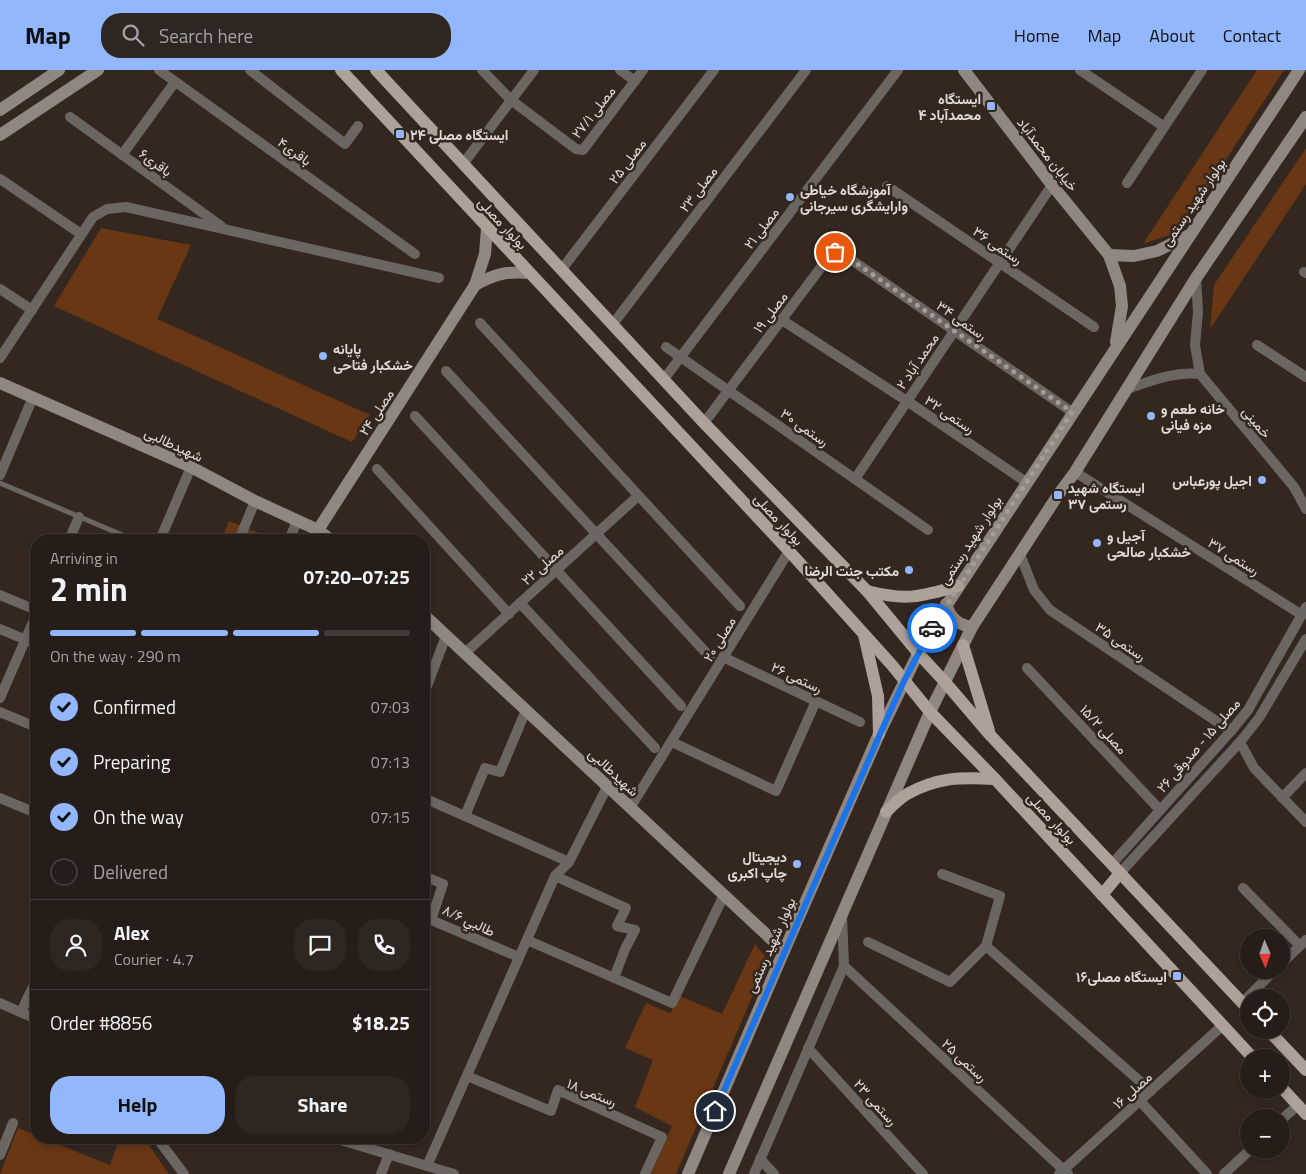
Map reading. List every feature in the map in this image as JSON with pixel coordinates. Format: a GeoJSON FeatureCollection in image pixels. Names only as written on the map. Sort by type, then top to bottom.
{"type":"FeatureCollection","features":[{"type":"Feature","properties":{"kind":"main road"},"geometry":{"type":"LineString","coordinates":[[0,110],[59,70]]}},
{"type":"Feature","properties":{"kind":"main road"},"geometry":{"type":"LineString","coordinates":[[0,135],[98,70]]}},
{"type":"Feature","properties":{"kind":"main road","name":"بولوار مصلی"},"geometry":{"type":"LineString","coordinates":[[340,70],[789,551],[891,664],[930,712],[995,779],[1245,1049]]}},
{"type":"Feature","properties":{"kind":"main road","name":"بولوار مصلی"},"geometry":{"type":"LineString","coordinates":[[376,70],[704,423],[867,591],[991,736],[1240,1002]]}},
{"type":"Feature","properties":{"kind":"main road","name":"خیابان محمدآباد"},"geometry":{"type":"LineString","coordinates":[[964,70],[1052,185],[1109,255],[1120,286],[1122,306],[1115,348]]}},
{"type":"Feature","properties":{"kind":"main road","name":"بولوار شهید رستمی"},"geometry":{"type":"LineString","coordinates":[[688,1174],[880,734],[927,635],[1072,412],[1299,70]]}},
{"type":"Feature","properties":{"kind":"main road"},"geometry":{"type":"LineString","coordinates":[[729,1174],[930,712],[972,627],[1075,472],[1196,278],[1306,117]]}},
{"type":"Feature","properties":{"kind":"main road","name":"مصلی ۲۴"},"geometry":{"type":"LineString","coordinates":[[318,530],[475,285],[485,254],[487,228]]}},
{"type":"Feature","properties":{"kind":"main road"},"geometry":{"type":"LineString","coordinates":[[1109,255],[1134,256],[1158,251],[1190,234]]}},
{"type":"Feature","properties":{"kind":"main road"},"geometry":{"type":"LineString","coordinates":[[475,285],[492,276],[511,272],[529,273]]}},
{"type":"Feature","properties":{"kind":"main road","name":"شهیدطالبی"},"geometry":{"type":"LineString","coordinates":[[0,383],[190,467],[323,534]]}},
{"type":"Feature","properties":{"kind":"main road"},"geometry":{"type":"LineString","coordinates":[[867,591],[909,598],[958,586]]}},
{"type":"Feature","properties":{"kind":"main road"},"geometry":{"type":"LineString","coordinates":[[946,604],[948,612],[958,623],[972,627]]}},
{"type":"Feature","properties":{"kind":"main road","name":"شهیدطالبی"},"geometry":{"type":"LineString","coordinates":[[430,621],[784,951]]}},
{"type":"Feature","properties":{"kind":"main road"},"geometry":{"type":"LineString","coordinates":[[863,633],[878,696],[880,734]]}},
{"type":"Feature","properties":{"kind":"main road"},"geometry":{"type":"LineString","coordinates":[[963,645],[991,736]]}},
{"type":"Feature","properties":{"kind":"main road"},"geometry":{"type":"LineString","coordinates":[[886,812],[906,795],[945,779],[962,777],[995,779]]}},
{"type":"Feature","properties":{"kind":"main road"},"geometry":{"type":"LineString","coordinates":[[1102,895],[1116,868]]}},
{"type":"Feature","properties":{"kind":"main road"},"geometry":{"type":"LineString","coordinates":[[1277,1039],[1306,1070]]}},
{"type":"Feature","properties":{"kind":"main road"},"geometry":{"type":"LineString","coordinates":[[1290,1096],[1302,1109]]}},
{"type":"Feature","properties":{"kind":"street","name":"باقری۴"},"geometry":{"type":"LineString","coordinates":[[159,70],[415,254]]}},
{"type":"Feature","properties":{"kind":"street"},"geometry":{"type":"LineString","coordinates":[[250,70],[345,144],[358,126]]}},
{"type":"Feature","properties":{"kind":"street"},"geometry":{"type":"LineString","coordinates":[[482,70],[511,100]]}},
{"type":"Feature","properties":{"kind":"street"},"geometry":{"type":"LineString","coordinates":[[463,164],[534,70]]}},
{"type":"Feature","properties":{"kind":"street"},"geometry":{"type":"LineString","coordinates":[[620,70],[635,81]]}},
{"type":"Feature","properties":{"kind":"street","name":"مصلی ۲۷/۱"},"geometry":{"type":"LineString","coordinates":[[511,100],[576,149],[583,150],[643,70]]}},
{"type":"Feature","properties":{"kind":"street","name":"مصلی ۲۵"},"geometry":{"type":"LineString","coordinates":[[562,269],[714,70]]}},
{"type":"Feature","properties":{"kind":"street","name":"مصلی ۲۳"},"geometry":{"type":"LineString","coordinates":[[612,324],[806,70]]}},
{"type":"Feature","properties":{"kind":"street","name":"مصلی ۲۱"},"geometry":{"type":"LineString","coordinates":[[664,379],[898,70]]}},
{"type":"Feature","properties":{"kind":"street"},"geometry":{"type":"LineString","coordinates":[[1080,70],[1164,126]]}},
{"type":"Feature","properties":{"kind":"street"},"geometry":{"type":"LineString","coordinates":[[1127,183],[1202,70]]}},
{"type":"Feature","properties":{"kind":"street"},"geometry":{"type":"LineString","coordinates":[[122,155],[175,82]]}},
{"type":"Feature","properties":{"kind":"street","name":"باقری۶"},"geometry":{"type":"LineString","coordinates":[[70,117],[226,230]]}},
{"type":"Feature","properties":{"kind":"street"},"geometry":{"type":"LineString","coordinates":[[0,179],[82,234]]}},
{"type":"Feature","properties":{"kind":"street","name":"محمد آباد ۲"},"geometry":{"type":"LineString","coordinates":[[855,479],[1052,185]]}},
{"type":"Feature","properties":{"kind":"street","name":"رستمی ۳۶"},"geometry":{"type":"LineString","coordinates":[[887,186],[1094,328]]}},
{"type":"Feature","properties":{"kind":"street"},"geometry":{"type":"LineString","coordinates":[[0,358],[93,217],[107,208],[126,208],[439,278]]}},
{"type":"Feature","properties":{"kind":"street","name":"مصلی ۱۹"},"geometry":{"type":"LineString","coordinates":[[704,423],[831,254],[835,252]]}},
{"type":"Feature","properties":{"kind":"street","name":"رستمی ۳۴"},"geometry":{"type":"LineString","coordinates":[[835,252],[840,252],[1072,412]]}},
{"type":"Feature","properties":{"kind":"street"},"geometry":{"type":"LineString","coordinates":[[1126,389],[1162,377],[1185,372],[1200,374],[1195,345],[1198,312],[1196,278]]}},
{"type":"Feature","properties":{"kind":"street"},"geometry":{"type":"LineString","coordinates":[[0,288],[32,310]]}},
{"type":"Feature","properties":{"kind":"street","name":"رستمی ۳۲"},"geometry":{"type":"LineString","coordinates":[[782,320],[907,401],[1026,482]]}},
{"type":"Feature","properties":{"kind":"street"},"geometry":{"type":"LineString","coordinates":[[480,323],[740,606]]}},
{"type":"Feature","properties":{"kind":"street"},"geometry":{"type":"LineString","coordinates":[[1257,344],[1306,377]]}},
{"type":"Feature","properties":{"kind":"street","name":"رستمی ۳۰"},"geometry":{"type":"LineString","coordinates":[[666,347],[928,530]]}},
{"type":"Feature","properties":{"kind":"street"},"geometry":{"type":"LineString","coordinates":[[446,371],[710,658]]}},
{"type":"Feature","properties":{"kind":"street","name":"خمینی"},"geometry":{"type":"LineString","coordinates":[[1200,374],[1294,487]]}},
{"type":"Feature","properties":{"kind":"street"},"geometry":{"type":"LineString","coordinates":[[0,475],[33,397]]}},
{"type":"Feature","properties":{"kind":"street"},"geometry":{"type":"LineString","coordinates":[[415,416],[680,706]]}},
{"type":"Feature","properties":{"kind":"street"},"geometry":{"type":"LineString","coordinates":[[162,534],[190,467]]}},
{"type":"Feature","properties":{"kind":"street"},"geometry":{"type":"LineString","coordinates":[[377,469],[509,614]]}},
{"type":"Feature","properties":{"kind":"street","name":"رستمی ۳۷"},"geometry":{"type":"LineString","coordinates":[[1075,472],[1304,611]]}},
{"type":"Feature","properties":{"kind":"street"},"geometry":{"type":"LineString","coordinates":[[1294,487],[1306,495]]}},
{"type":"Feature","properties":{"kind":"street"},"geometry":{"type":"LineString","coordinates":[[1294,487],[1306,509]]}},
{"type":"Feature","properties":{"kind":"street","name":"مصلی ۲۲"},"geometry":{"type":"LineString","coordinates":[[465,653],[638,496]]}},
{"type":"Feature","properties":{"kind":"street"},"geometry":{"type":"LineString","coordinates":[[241,534],[255,501]]}},
{"type":"Feature","properties":{"kind":"street"},"geometry":{"type":"LineString","coordinates":[[71,534],[79,516]]}},
{"type":"Feature","properties":{"kind":"street"},"geometry":{"type":"LineString","coordinates":[[292,534],[297,521]]}},
{"type":"Feature","properties":{"kind":"street","name":"مصلی ۲۰"},"geometry":{"type":"LineString","coordinates":[[630,808],[789,551]]}},
{"type":"Feature","properties":{"kind":"street","name":"رستمی ۳۵"},"geometry":{"type":"LineString","coordinates":[[1020,554],[1034,590],[1050,610],[1231,731]]}},
{"type":"Feature","properties":{"kind":"street"},"geometry":{"type":"LineString","coordinates":[[0,595],[30,608]]}},
{"type":"Feature","properties":{"kind":"street"},"geometry":{"type":"LineString","coordinates":[[520,603],[655,748]]}},
{"type":"Feature","properties":{"kind":"street","name":"مصلی ۱۵ - صدوقی ۲۶"},"geometry":{"type":"LineString","coordinates":[[1116,868],[1160,810],[1248,710],[1304,611]]}},
{"type":"Feature","properties":{"kind":"street"},"geometry":{"type":"LineString","coordinates":[[0,698],[30,628]]}},
{"type":"Feature","properties":{"kind":"street"},"geometry":{"type":"LineString","coordinates":[[0,629],[30,641]]}},
{"type":"Feature","properties":{"kind":"street"},"geometry":{"type":"LineString","coordinates":[[430,678],[446,636]]}},
{"type":"Feature","properties":{"kind":"street","name":"مصلی ۱۵ - صدوقی ۲۶"},"geometry":{"type":"LineString","coordinates":[[1116,868],[1240,742],[1259,718],[1306,639]]}},
{"type":"Feature","properties":{"kind":"street","name":"رستمی ۲۶"},"geometry":{"type":"LineString","coordinates":[[724,657],[860,722]]}},
{"type":"Feature","properties":{"kind":"street","name":"مصلی ۱۵/۲"},"geometry":{"type":"LineString","coordinates":[[1027,668],[1160,810]]}},
{"type":"Feature","properties":{"kind":"street"},"geometry":{"type":"LineString","coordinates":[[672,742],[776,791],[816,701]]}},
{"type":"Feature","properties":{"kind":"street"},"geometry":{"type":"LineString","coordinates":[[465,816],[485,768],[500,772],[526,710]]}},
{"type":"Feature","properties":{"kind":"street"},"geometry":{"type":"LineString","coordinates":[[0,712],[30,724]]}},
{"type":"Feature","properties":{"kind":"street"},"geometry":{"type":"LineString","coordinates":[[1240,742],[1254,768],[1306,822]]}},
{"type":"Feature","properties":{"kind":"street"},"geometry":{"type":"LineString","coordinates":[[1282,798],[1306,773]]}},
{"type":"Feature","properties":{"kind":"street"},"geometry":{"type":"LineString","coordinates":[[427,1166],[555,876],[569,862],[608,787]]}},
{"type":"Feature","properties":{"kind":"street"},"geometry":{"type":"LineString","coordinates":[[0,798],[30,810]]}},
{"type":"Feature","properties":{"kind":"street"},"geometry":{"type":"LineString","coordinates":[[430,801],[569,862]]}},
{"type":"Feature","properties":{"kind":"street"},"geometry":{"type":"LineString","coordinates":[[868,942],[950,982],[986,946],[1000,896],[942,874]]}},
{"type":"Feature","properties":{"kind":"street"},"geometry":{"type":"LineString","coordinates":[[555,876],[626,908],[617,926],[635,930],[625,949],[614,978]]}},
{"type":"Feature","properties":{"kind":"street","name":"طالبي ۸/۶"},"geometry":{"type":"LineString","coordinates":[[430,879],[443,884],[431,920],[519,957]]}},
{"type":"Feature","properties":{"kind":"street"},"geometry":{"type":"LineString","coordinates":[[1243,888],[1303,943],[1290,955]]}},
{"type":"Feature","properties":{"kind":"street"},"geometry":{"type":"LineString","coordinates":[[527,940],[672,1003],[724,895]]}},
{"type":"Feature","properties":{"kind":"street"},"geometry":{"type":"LineString","coordinates":[[754,1174],[844,966],[842,912]]}},
{"type":"Feature","properties":{"kind":"street"},"geometry":{"type":"LineString","coordinates":[[986,946],[1151,1091]]}},
{"type":"Feature","properties":{"kind":"street","name":"رستمی ۲۵"},"geometry":{"type":"LineString","coordinates":[[844,966],[1063,1172]]}},
{"type":"Feature","properties":{"kind":"street"},"geometry":{"type":"LineString","coordinates":[[1260,989],[1268,979]]}},
{"type":"Feature","properties":{"kind":"street"},"geometry":{"type":"LineString","coordinates":[[21,1012],[30,993]]}},
{"type":"Feature","properties":{"kind":"street"},"geometry":{"type":"LineString","coordinates":[[0,1003],[30,1016]]}},
{"type":"Feature","properties":{"kind":"street","name":"مصلی ۱۶"},"geometry":{"type":"LineString","coordinates":[[1063,1172],[1223,1025]]}},
{"type":"Feature","properties":{"kind":"street","name":"رستمی ۲۳"},"geometry":{"type":"LineString","coordinates":[[808,1048],[923,1174]]}},
{"type":"Feature","properties":{"kind":"street","name":"رستمی ۱۸"},"geometry":{"type":"LineString","coordinates":[[467,1076],[551,1111],[558,1090],[662,1138],[646,1174]]}},
{"type":"Feature","properties":{"kind":"street"},"geometry":{"type":"LineString","coordinates":[[1140,1101],[1207,1174]]}},
{"type":"Feature","properties":{"kind":"street"},"geometry":{"type":"LineString","coordinates":[[1290,1115],[1302,1109]]}},
{"type":"Feature","properties":{"kind":"street"},"geometry":{"type":"LineString","coordinates":[[0,1155],[13,1123]]}},
{"type":"Feature","properties":{"kind":"street"},"geometry":{"type":"LineString","coordinates":[[162,1144],[184,1174]]}},
{"type":"Feature","properties":{"kind":"street"},"geometry":{"type":"LineString","coordinates":[[355,1144],[454,1174]]}},
{"type":"Feature","properties":{"kind":"street"},"geometry":{"type":"LineString","coordinates":[[381,1174],[389,1154]]}},
{"type":"Feature","properties":{"kind":"street"},"geometry":{"type":"LineString","coordinates":[[760,1159],[774,1174]]}},
{"type":"Feature","properties":{"kind":"street"},"geometry":{"type":"LineString","coordinates":[[1224,1174],[1240,1159]]}},
{"type":"Feature","properties":{"kind":"lane"},"geometry":{"type":"LineString","coordinates":[[0,483],[120,534]]}},
{"type":"Feature","properties":{"kind":"shaded area"},"geometry":{"type":"Polygon","coordinates":[[[1257,70],[1284,70],[1179,232],[1143,244],[1257,70]]]}},
{"type":"Feature","properties":{"kind":"shaded area"},"geometry":{"type":"Polygon","coordinates":[[[1306,148],[1306,184],[1210,329],[1214,285],[1306,148]]]}},
{"type":"Feature","properties":{"kind":"shaded area"},"geometry":{"type":"Polygon","coordinates":[[[101,228],[191,245],[157,319],[370,415],[352,442],[54,306],[101,228]]]}},
{"type":"Feature","properties":{"kind":"shaded area"},"geometry":{"type":"Polygon","coordinates":[[[229,521],[261,534],[224,534],[229,521]]]}},
{"type":"Feature","properties":{"kind":"shaded area"},"geometry":{"type":"Polygon","coordinates":[[[755,944],[768,960],[676,1174],[651,1174],[672,1126],[635,1107],[653,1060],[625,1048],[646,1003],[670,1013],[680,996],[722,1014],[755,944]]]}},
{"type":"Feature","properties":{"kind":"shaded area"},"geometry":{"type":"Polygon","coordinates":[[[18,1128],[30,1133],[30,1144],[57,1144],[110,1165],[118,1144],[148,1144],[169,1174],[0,1174],[18,1128]]]}},
{"type":"Feature","properties":{"kind":"way so far"},"geometry":{"type":"LineString","coordinates":[[835,252],[840,252],[1072,412],[932,628]]}},
{"type":"Feature","properties":{"kind":"place","name":"ایستگاه محمدآباد ۴"},"geometry":{"type":"Point","coordinates":[991,106]}},
{"type":"Feature","properties":{"kind":"place","name":"ایستگاه مصلی ۲۴"},"geometry":{"type":"Point","coordinates":[400,134]}},
{"type":"Feature","properties":{"kind":"place","name":"آموزشگاه خیاطی وارایشگری سیرجانی"},"geometry":{"type":"Point","coordinates":[790,197]}},
{"type":"Feature","properties":{"kind":"place","name":"پایانه خشکبار فتاحی"},"geometry":{"type":"Point","coordinates":[323,356]}},
{"type":"Feature","properties":{"kind":"place","name":"خانه طعم و مزه فیانی"},"geometry":{"type":"Point","coordinates":[1151,416]}},
{"type":"Feature","properties":{"kind":"place","name":"اجیل پورعباس"},"geometry":{"type":"Point","coordinates":[1262,480]}},
{"type":"Feature","properties":{"kind":"place","name":"ایستگاه شهید رستمی ۳۷"},"geometry":{"type":"Point","coordinates":[1058,495]}},
{"type":"Feature","properties":{"kind":"place","name":"آجیل و خشکبار صالحی"},"geometry":{"type":"Point","coordinates":[1097,543]}},
{"type":"Feature","properties":{"kind":"place","name":"مكتب جنت الرضا"},"geometry":{"type":"Point","coordinates":[909,570]}},
{"type":"Feature","properties":{"kind":"place","name":"دیجیتال چاپ اکبری"},"geometry":{"type":"Point","coordinates":[797,864]}},
{"type":"Feature","properties":{"kind":"place","name":"ایستگاه مصلی۱۶"},"geometry":{"type":"Point","coordinates":[1177,976]}},
{"type":"Feature","properties":{"kind":"route"},"geometry":{"type":"LineString","coordinates":[[715,1111],[880,734],[904,681],[932,628]]}}]}
